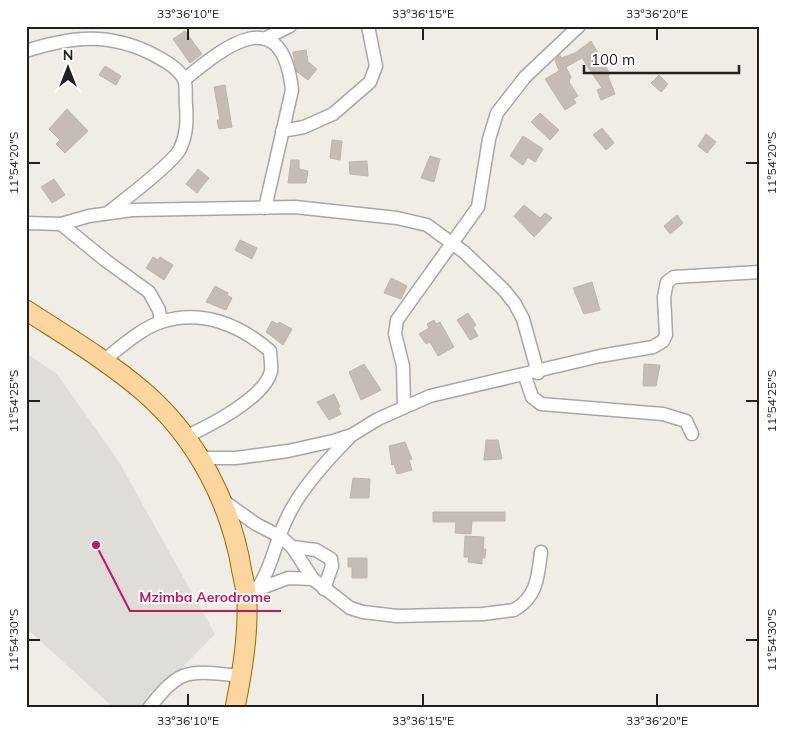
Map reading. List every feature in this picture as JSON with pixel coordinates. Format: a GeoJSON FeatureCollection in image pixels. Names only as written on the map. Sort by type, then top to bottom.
{"type":"FeatureCollection","features":[{"type":"Feature","properties":{"kind":"main road"},"geometry":{"type":"LineString","coordinates":[[26,310],[104,360],[145,393],[185,437],[201,458],[222,500],[253,595],[242,676],[235,708]]}},
{"type":"Feature","properties":{"kind":"street"},"geometry":{"type":"LineString","coordinates":[[184,80],[214,54],[248,38],[266,38],[290,26]]}},
{"type":"Feature","properties":{"kind":"street"},"geometry":{"type":"LineString","coordinates":[[282,132],[310,125],[333,114],[370,82],[376,66],[368,26]]}},
{"type":"Feature","properties":{"kind":"street"},"geometry":{"type":"LineString","coordinates":[[404,407],[403,366],[395,334],[397,320],[478,207],[489,139],[496,114],[521,82],[579,26]]}},
{"type":"Feature","properties":{"kind":"street"},"geometry":{"type":"LineString","coordinates":[[26,50],[52,43],[76,40],[102,38],[117,40],[171,64],[184,80],[187,129],[180,151],[110,212]]}},
{"type":"Feature","properties":{"kind":"street"},"geometry":{"type":"LineString","coordinates":[[265,208],[292,90],[290,74],[277,47],[266,38]]}},
{"type":"Feature","properties":{"kind":"street"},"geometry":{"type":"LineString","coordinates":[[26,222],[61,224],[110,212],[201,208],[295,207],[397,218],[426,225],[451,243],[490,276],[515,304],[523,319],[538,373]]}},
{"type":"Feature","properties":{"kind":"street"},"geometry":{"type":"LineString","coordinates":[[61,224],[105,260],[149,292],[159,310],[161,322]]}},
{"type":"Feature","properties":{"kind":"street"},"geometry":{"type":"LineString","coordinates":[[201,458],[236,458],[288,451],[352,435],[404,407],[454,390],[538,373],[600,356],[658,346],[666,335],[664,286],[674,278],[759,273]]}},
{"type":"Feature","properties":{"kind":"street"},"geometry":{"type":"LineString","coordinates":[[104,360],[137,335],[161,322],[190,318],[210,318],[236,327],[270,351],[271,371],[250,399],[217,422],[185,437]]}},
{"type":"Feature","properties":{"kind":"street"},"geometry":{"type":"LineString","coordinates":[[525,376],[532,397],[541,404],[663,414],[686,421],[692,434]]}},
{"type":"Feature","properties":{"kind":"street"},"geometry":{"type":"LineString","coordinates":[[253,595],[281,537],[287,516],[299,497],[352,435]]}},
{"type":"Feature","properties":{"kind":"street"},"geometry":{"type":"LineString","coordinates":[[222,500],[256,524],[281,537],[292,547],[313,579],[350,608],[363,612],[397,616],[483,614],[514,610],[525,604],[533,594],[541,552]]}},
{"type":"Feature","properties":{"kind":"street"},"geometry":{"type":"LineString","coordinates":[[292,547],[316,550],[331,559],[332,566],[324,589]]}},
{"type":"Feature","properties":{"kind":"street"},"geometry":{"type":"LineString","coordinates":[[253,595],[288,578],[313,579]]}},
{"type":"Feature","properties":{"kind":"street"},"geometry":{"type":"LineString","coordinates":[[148,708],[170,685],[183,676],[194,674],[242,676]]}},
{"type":"Feature","properties":{"kind":"shaded area"},"geometry":{"type":"Polygon","coordinates":[[[26,353],[57,374],[119,462],[215,634],[142,708],[114,708],[26,628],[26,353]]]}},
{"type":"Feature","properties":{"kind":"building"},"geometry":{"type":"Polygon","coordinates":[[[185,31],[202,54],[190,63],[173,39],[185,31]]]}},
{"type":"Feature","properties":{"kind":"building"},"geometry":{"type":"Polygon","coordinates":[[[591,41],[610,74],[608,76],[615,94],[601,100],[597,90],[602,88],[582,58],[566,67],[571,77],[569,82],[578,96],[573,99],[576,103],[565,110],[545,79],[559,71],[555,60],[560,55],[561,58],[575,53],[591,41]]]}},
{"type":"Feature","properties":{"kind":"building"},"geometry":{"type":"Polygon","coordinates":[[[306,50],[308,62],[317,69],[308,80],[296,71],[293,52],[306,50]]]}},
{"type":"Feature","properties":{"kind":"building"},"geometry":{"type":"Polygon","coordinates":[[[105,66],[121,76],[116,85],[99,75],[105,66]]]}},
{"type":"Feature","properties":{"kind":"building"},"geometry":{"type":"Polygon","coordinates":[[[659,75],[668,84],[661,92],[651,83],[659,75]]]}},
{"type":"Feature","properties":{"kind":"building"},"geometry":{"type":"Polygon","coordinates":[[[225,85],[232,127],[219,129],[217,120],[220,120],[214,87],[225,85]]]}},
{"type":"Feature","properties":{"kind":"building"},"geometry":{"type":"Polygon","coordinates":[[[67,109],[88,131],[65,153],[56,144],[60,140],[49,129],[67,109]]]}},
{"type":"Feature","properties":{"kind":"building"},"geometry":{"type":"Polygon","coordinates":[[[540,113],[559,130],[550,140],[531,122],[540,113]]]}},
{"type":"Feature","properties":{"kind":"building"},"geometry":{"type":"Polygon","coordinates":[[[602,128],[614,143],[606,150],[593,135],[602,128]]]}},
{"type":"Feature","properties":{"kind":"building"},"geometry":{"type":"Polygon","coordinates":[[[706,134],[716,142],[707,153],[698,146],[706,134]]]}},
{"type":"Feature","properties":{"kind":"building"},"geometry":{"type":"Polygon","coordinates":[[[523,136],[543,149],[535,162],[528,157],[523,165],[510,156],[523,136]]]}},
{"type":"Feature","properties":{"kind":"building"},"geometry":{"type":"Polygon","coordinates":[[[332,140],[342,141],[340,160],[330,158],[332,140]]]}},
{"type":"Feature","properties":{"kind":"building"},"geometry":{"type":"Polygon","coordinates":[[[430,156],[440,159],[434,182],[421,178],[430,156]]]}},
{"type":"Feature","properties":{"kind":"building"},"geometry":{"type":"Polygon","coordinates":[[[291,160],[299,160],[299,169],[308,171],[306,183],[288,183],[291,160]]]}},
{"type":"Feature","properties":{"kind":"building"},"geometry":{"type":"Polygon","coordinates":[[[367,161],[368,176],[350,174],[349,162],[367,161]]]}},
{"type":"Feature","properties":{"kind":"building"},"geometry":{"type":"Polygon","coordinates":[[[198,169],[209,178],[197,193],[186,184],[198,169]]]}},
{"type":"Feature","properties":{"kind":"building"},"geometry":{"type":"Polygon","coordinates":[[[54,179],[65,195],[52,203],[41,187],[54,179]]]}},
{"type":"Feature","properties":{"kind":"building"},"geometry":{"type":"Polygon","coordinates":[[[524,205],[540,218],[545,213],[552,218],[534,237],[514,216],[524,205]]]}},
{"type":"Feature","properties":{"kind":"building"},"geometry":{"type":"Polygon","coordinates":[[[677,215],[683,223],[670,234],[664,226],[677,215]]]}},
{"type":"Feature","properties":{"kind":"building"},"geometry":{"type":"Polygon","coordinates":[[[240,240],[257,248],[252,259],[235,250],[240,240]]]}},
{"type":"Feature","properties":{"kind":"building"},"geometry":{"type":"Polygon","coordinates":[[[153,257],[158,260],[160,257],[173,265],[164,280],[146,268],[153,257]]]}},
{"type":"Feature","properties":{"kind":"building"},"geometry":{"type":"Polygon","coordinates":[[[391,278],[407,286],[401,299],[384,293],[391,278]]]}},
{"type":"Feature","properties":{"kind":"building"},"geometry":{"type":"Polygon","coordinates":[[[592,282],[600,310],[584,314],[573,288],[592,282]]]}},
{"type":"Feature","properties":{"kind":"building"},"geometry":{"type":"Polygon","coordinates":[[[215,286],[228,293],[227,295],[232,298],[226,310],[206,302],[215,286]]]}},
{"type":"Feature","properties":{"kind":"building"},"geometry":{"type":"Polygon","coordinates":[[[468,313],[476,325],[473,327],[478,336],[470,340],[457,320],[468,313]]]}},
{"type":"Feature","properties":{"kind":"building"},"geometry":{"type":"Polygon","coordinates":[[[434,320],[436,324],[440,322],[454,347],[438,356],[430,342],[426,344],[419,334],[429,328],[427,324],[434,320]]]}},
{"type":"Feature","properties":{"kind":"building"},"geometry":{"type":"Polygon","coordinates":[[[272,321],[277,324],[279,322],[292,329],[283,345],[266,332],[272,321]]]}},
{"type":"Feature","properties":{"kind":"building"},"geometry":{"type":"Polygon","coordinates":[[[364,364],[381,390],[361,400],[349,372],[364,364]]]}},
{"type":"Feature","properties":{"kind":"building"},"geometry":{"type":"Polygon","coordinates":[[[644,364],[660,365],[656,386],[643,386],[644,364]]]}},
{"type":"Feature","properties":{"kind":"building"},"geometry":{"type":"Polygon","coordinates":[[[334,394],[341,414],[329,420],[317,402],[334,394]]]}},
{"type":"Feature","properties":{"kind":"building"},"geometry":{"type":"Polygon","coordinates":[[[486,440],[498,440],[502,459],[484,460],[486,440]]]}},
{"type":"Feature","properties":{"kind":"building"},"geometry":{"type":"Polygon","coordinates":[[[405,442],[412,459],[409,460],[412,470],[397,474],[394,464],[392,465],[389,446],[405,442]]]}},
{"type":"Feature","properties":{"kind":"building"},"geometry":{"type":"Polygon","coordinates":[[[353,478],[370,479],[369,498],[350,498],[353,478]]]}},
{"type":"Feature","properties":{"kind":"building"},"geometry":{"type":"Polygon","coordinates":[[[433,512],[505,512],[505,521],[472,521],[471,534],[455,533],[456,522],[433,522],[433,512]]]}},
{"type":"Feature","properties":{"kind":"building"},"geometry":{"type":"Polygon","coordinates":[[[465,536],[484,537],[483,549],[486,549],[485,558],[482,558],[482,564],[468,562],[469,557],[464,557],[465,536]]]}},
{"type":"Feature","properties":{"kind":"building"},"geometry":{"type":"Polygon","coordinates":[[[348,558],[367,558],[367,578],[352,578],[352,567],[348,567],[348,558]]]}},
{"type":"Feature","properties":{"kind":"place","name":"Mzimba Aerodrome"},"geometry":{"type":"Point","coordinates":[96,545]}}]}
